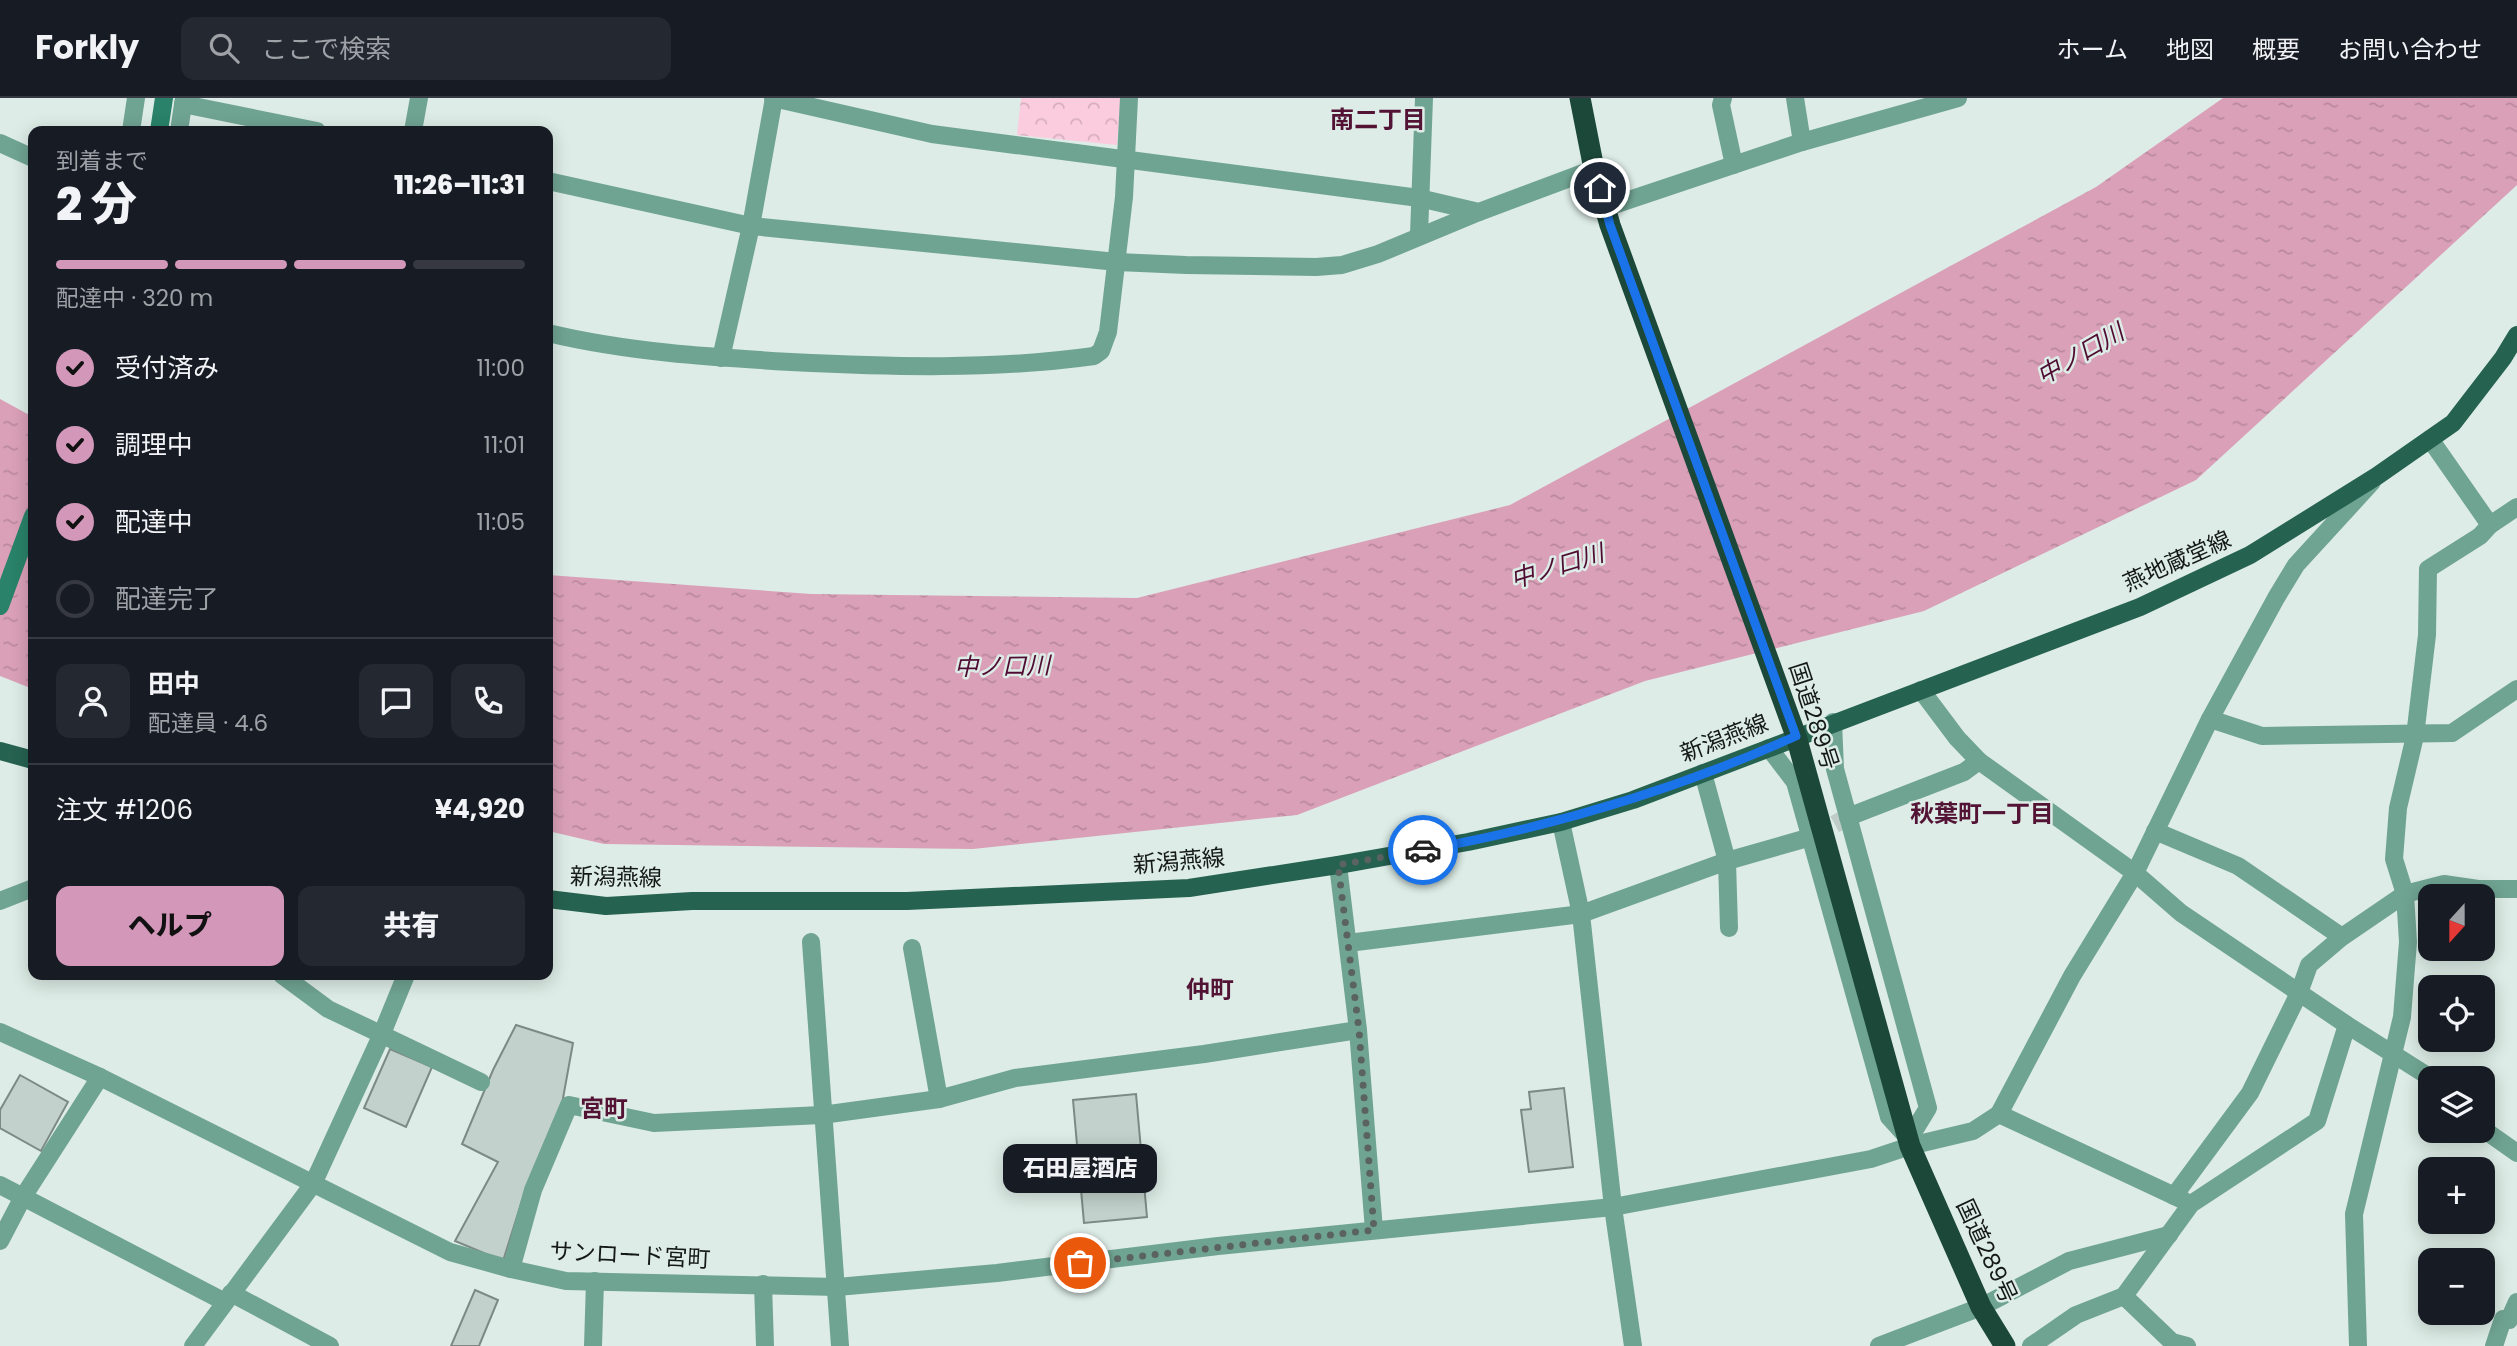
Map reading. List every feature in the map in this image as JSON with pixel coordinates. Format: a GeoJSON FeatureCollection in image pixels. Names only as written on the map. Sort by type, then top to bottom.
{"type":"FeatureCollection","features":[{"type":"Feature","properties":{"kind":"highway","name":"国道289号"},"geometry":{"type":"LineString","coordinates":[[1580,98],[1594,169],[1607,216],[1796,736],[1910,1142],[1981,1307],[2005,1346]]}},
{"type":"Feature","properties":{"kind":"main road","name":"燕地蔵堂線"},"geometry":{"type":"LineString","coordinates":[[1796,736],[2140,607],[2238,561],[2377,476],[2453,423],[2517,335]]}},
{"type":"Feature","properties":{"kind":"main road","name":"新潟燕線"},"geometry":{"type":"LineString","coordinates":[[553,900],[606,906],[692,901],[907,901],[1189,888],[1468,842],[1561,821],[1633,800],[1796,736]]}},
{"type":"Feature","properties":{"kind":"main road"},"geometry":{"type":"LineString","coordinates":[[0,751],[28,759]]}},
{"type":"Feature","properties":{"kind":"street"},"geometry":{"type":"LineString","coordinates":[[132,126],[136,98]]}},
{"type":"Feature","properties":{"kind":"street"},"geometry":{"type":"LineString","coordinates":[[160,126],[163,98]]}},
{"type":"Feature","properties":{"kind":"street"},"geometry":{"type":"LineString","coordinates":[[414,126],[419,98]]}},
{"type":"Feature","properties":{"kind":"street"},"geometry":{"type":"LineString","coordinates":[[721,358],[751,226],[773,98],[932,134],[1419,198],[1479,212]]}},
{"type":"Feature","properties":{"kind":"street"},"geometry":{"type":"LineString","coordinates":[[553,334],[603,344],[721,358],[883,365],[947,366],[1094,356],[1101,351],[1108,332],[1117,262],[1129,98]]}},
{"type":"Feature","properties":{"kind":"street"},"geometry":{"type":"LineString","coordinates":[[1419,235],[1424,98]]}},
{"type":"Feature","properties":{"kind":"street"},"geometry":{"type":"LineString","coordinates":[[1723,98],[1721,105],[1734,165]]}},
{"type":"Feature","properties":{"kind":"street"},"geometry":{"type":"LineString","coordinates":[[1795,98],[1802,142]]}},
{"type":"Feature","properties":{"kind":"street"},"geometry":{"type":"LineString","coordinates":[[1607,216],[1734,165],[1802,142],[1958,98]]}},
{"type":"Feature","properties":{"kind":"street"},"geometry":{"type":"LineString","coordinates":[[180,126],[184,101],[295,126]]}},
{"type":"Feature","properties":{"kind":"street"},"geometry":{"type":"LineString","coordinates":[[0,143],[28,156]]}},
{"type":"Feature","properties":{"kind":"street"},"geometry":{"type":"LineString","coordinates":[[553,182],[751,226],[1117,262],[1316,267],[1342,265],[1369,258],[1419,235],[1594,169]]}},
{"type":"Feature","properties":{"kind":"street"},"geometry":{"type":"LineString","coordinates":[[2430,439],[2490,526]]}},
{"type":"Feature","properties":{"kind":"street"},"geometry":{"type":"LineString","coordinates":[[2191,1204],[1999,1114],[2072,976],[2135,873],[2210,719],[2276,598],[2296,565],[2377,476]]}},
{"type":"Feature","properties":{"kind":"street"},"geometry":{"type":"LineString","coordinates":[[2358,1346],[2354,1214],[2402,1017],[2408,942],[2405,894],[2394,859],[2398,808],[2415,736],[2427,635],[2428,569],[2480,536],[2517,507]]}},
{"type":"Feature","properties":{"kind":"street"},"geometry":{"type":"LineString","coordinates":[[0,607],[28,530]]}},
{"type":"Feature","properties":{"kind":"street"},"geometry":{"type":"LineString","coordinates":[[2210,719],[2262,736],[2415,736],[2452,733],[2517,689]]}},
{"type":"Feature","properties":{"kind":"street"},"geometry":{"type":"LineString","coordinates":[[1921,690],[1957,738],[1979,761],[2135,873],[2181,913],[2418,1069]]}},
{"type":"Feature","properties":{"kind":"street"},"geometry":{"type":"LineString","coordinates":[[1769,748],[1795,782],[1889,1117],[1910,1142],[1928,1108],[1835,769],[1833,722]]}},
{"type":"Feature","properties":{"kind":"street"},"geometry":{"type":"LineString","coordinates":[[1848,817],[1964,772],[1979,761]]}},
{"type":"Feature","properties":{"kind":"street"},"geometry":{"type":"LineString","coordinates":[[1703,773],[1727,861],[1729,928]]}},
{"type":"Feature","properties":{"kind":"street"},"geometry":{"type":"LineString","coordinates":[[1561,821],[1581,914],[1613,1207],[1633,1346]]}},
{"type":"Feature","properties":{"kind":"street"},"geometry":{"type":"LineString","coordinates":[[2155,831],[2238,866],[2342,937]]}},
{"type":"Feature","properties":{"kind":"street"},"geometry":{"type":"LineString","coordinates":[[1348,943],[1581,914],[1727,861],[1811,837]]}},
{"type":"Feature","properties":{"kind":"street"},"geometry":{"type":"LineString","coordinates":[[1338,865],[1359,1030],[1374,1230]]}},
{"type":"Feature","properties":{"kind":"street"},"geometry":{"type":"LineString","coordinates":[[2174,1196],[2250,1093],[2299,993],[2309,965],[2342,937],[2405,894],[2444,884],[2478,889],[2517,889]]}},
{"type":"Feature","properties":{"kind":"street"},"geometry":{"type":"LineString","coordinates":[[0,901],[28,890]]}},
{"type":"Feature","properties":{"kind":"street"},"geometry":{"type":"LineString","coordinates":[[811,942],[840,1346]]}},
{"type":"Feature","properties":{"kind":"street"},"geometry":{"type":"LineString","coordinates":[[912,948],[939,1099]]}},
{"type":"Feature","properties":{"kind":"street"},"geometry":{"type":"LineString","coordinates":[[289,980],[328,1009],[481,1082]]}},
{"type":"Feature","properties":{"kind":"street"},"geometry":{"type":"LineString","coordinates":[[193,1346],[313,1184],[405,980]]}},
{"type":"Feature","properties":{"kind":"street"},"geometry":{"type":"LineString","coordinates":[[2031,1346],[2076,1315],[2124,1296],[2191,1204],[2317,1121],[2347,1025]]}},
{"type":"Feature","properties":{"kind":"street"},"geometry":{"type":"LineString","coordinates":[[511,1269],[533,1190],[569,1105],[654,1123],[822,1115],[939,1099],[1015,1078],[1205,1054],[1359,1030]]}},
{"type":"Feature","properties":{"kind":"street","name":"サンロード宮町"},"geometry":{"type":"LineString","coordinates":[[0,1032],[100,1077],[450,1252],[566,1281],[837,1287],[997,1273],[1218,1246],[1613,1207],[1871,1159],[1910,1142],[1973,1131],[1999,1114]]}},
{"type":"Feature","properties":{"kind":"street"},"geometry":{"type":"LineString","coordinates":[[0,1241],[23,1197],[100,1077]]}},
{"type":"Feature","properties":{"kind":"street"},"geometry":{"type":"LineString","coordinates":[[2495,1137],[2517,1153]]}},
{"type":"Feature","properties":{"kind":"street"},"geometry":{"type":"LineString","coordinates":[[0,1185],[330,1346]]}},
{"type":"Feature","properties":{"kind":"street"},"geometry":{"type":"LineString","coordinates":[[1879,1346],[1903,1342],[1981,1307],[2069,1261],[2169,1234]]}},
{"type":"Feature","properties":{"kind":"street"},"geometry":{"type":"LineString","coordinates":[[593,1346],[595,1281]]}},
{"type":"Feature","properties":{"kind":"street"},"geometry":{"type":"LineString","coordinates":[[763,1284],[765,1346]]}},
{"type":"Feature","properties":{"kind":"street"},"geometry":{"type":"LineString","coordinates":[[2124,1296],[2172,1342],[2187,1346]]}},
{"type":"Feature","properties":{"kind":"street"},"geometry":{"type":"LineString","coordinates":[[2494,1346],[2503,1319],[2513,1322],[2517,1302]]}},
{"type":"Feature","properties":{"kind":"green space"},"geometry":{"type":"Polygon","coordinates":[[[1021,98],[1121,98],[1117,145],[1017,135],[1021,98]]]}},
{"type":"Feature","properties":{"kind":"water","name":"中ノ口川"},"geometry":{"type":"Polygon","coordinates":[[[2223,98],[2517,98],[2517,185],[2196,480],[1924,611],[1645,681],[1297,815],[973,849],[604,844],[553,832],[553,575],[811,594],[1137,598],[1510,505],[2096,187],[2223,98]]]}},
{"type":"Feature","properties":{"kind":"water"},"geometry":{"type":"Polygon","coordinates":[[[0,399],[28,414],[28,687],[0,676],[0,399]]]}},
{"type":"Feature","properties":{"kind":"building"},"geometry":{"type":"Polygon","coordinates":[[[516,1025],[573,1043],[562,1104],[526,1188],[503,1261],[455,1241],[498,1162],[462,1144],[493,1070],[516,1025]]]}},
{"type":"Feature","properties":{"kind":"building"},"geometry":{"type":"Polygon","coordinates":[[[390,1049],[432,1067],[406,1127],[364,1108],[390,1049]]]}},
{"type":"Feature","properties":{"kind":"building"},"geometry":{"type":"Polygon","coordinates":[[[20,1075],[68,1102],[41,1151],[0,1128],[0,1110],[20,1075]]]}},
{"type":"Feature","properties":{"kind":"building"},"geometry":{"type":"Polygon","coordinates":[[[1564,1088],[1573,1167],[1529,1172],[1521,1110],[1531,1109],[1529,1092],[1564,1088]]]}},
{"type":"Feature","properties":{"kind":"building"},"geometry":{"type":"Polygon","coordinates":[[[1136,1094],[1147,1217],[1084,1223],[1073,1100],[1136,1094]]]}},
{"type":"Feature","properties":{"kind":"building"},"geometry":{"type":"Polygon","coordinates":[[[475,1290],[498,1300],[479,1346],[451,1346],[475,1290]]]}},
{"type":"Feature","properties":{"kind":"tunnel"},"geometry":{"type":"LineString","coordinates":[[1811,837],[1848,817]]}},
{"type":"Feature","properties":{"kind":"way so far"},"geometry":{"type":"LineString","coordinates":[[1080,1263],[1374,1230],[1359,1030],[1338,865],[1423,850]]}},
{"type":"Feature","properties":{"kind":"place","name":"石田屋酒店"},"geometry":{"type":"Point","coordinates":[1080,1263]}},
{"type":"Feature","properties":{"kind":"district","name":"南二丁目"},"geometry":{"type":"Point","coordinates":[1378,119]}},
{"type":"Feature","properties":{"kind":"district","name":"秋葉町一丁目"},"geometry":{"type":"Point","coordinates":[1982,813]}},
{"type":"Feature","properties":{"kind":"district","name":"仲町"},"geometry":{"type":"Point","coordinates":[1210,989]}},
{"type":"Feature","properties":{"kind":"district","name":"宮町"},"geometry":{"type":"Point","coordinates":[604,1108]}},
{"type":"Feature","properties":{"kind":"route"},"geometry":{"type":"LineString","coordinates":[[1423,850],[1538,827],[1633,800],[1796,736],[1610,225],[1600,188]]}}]}
